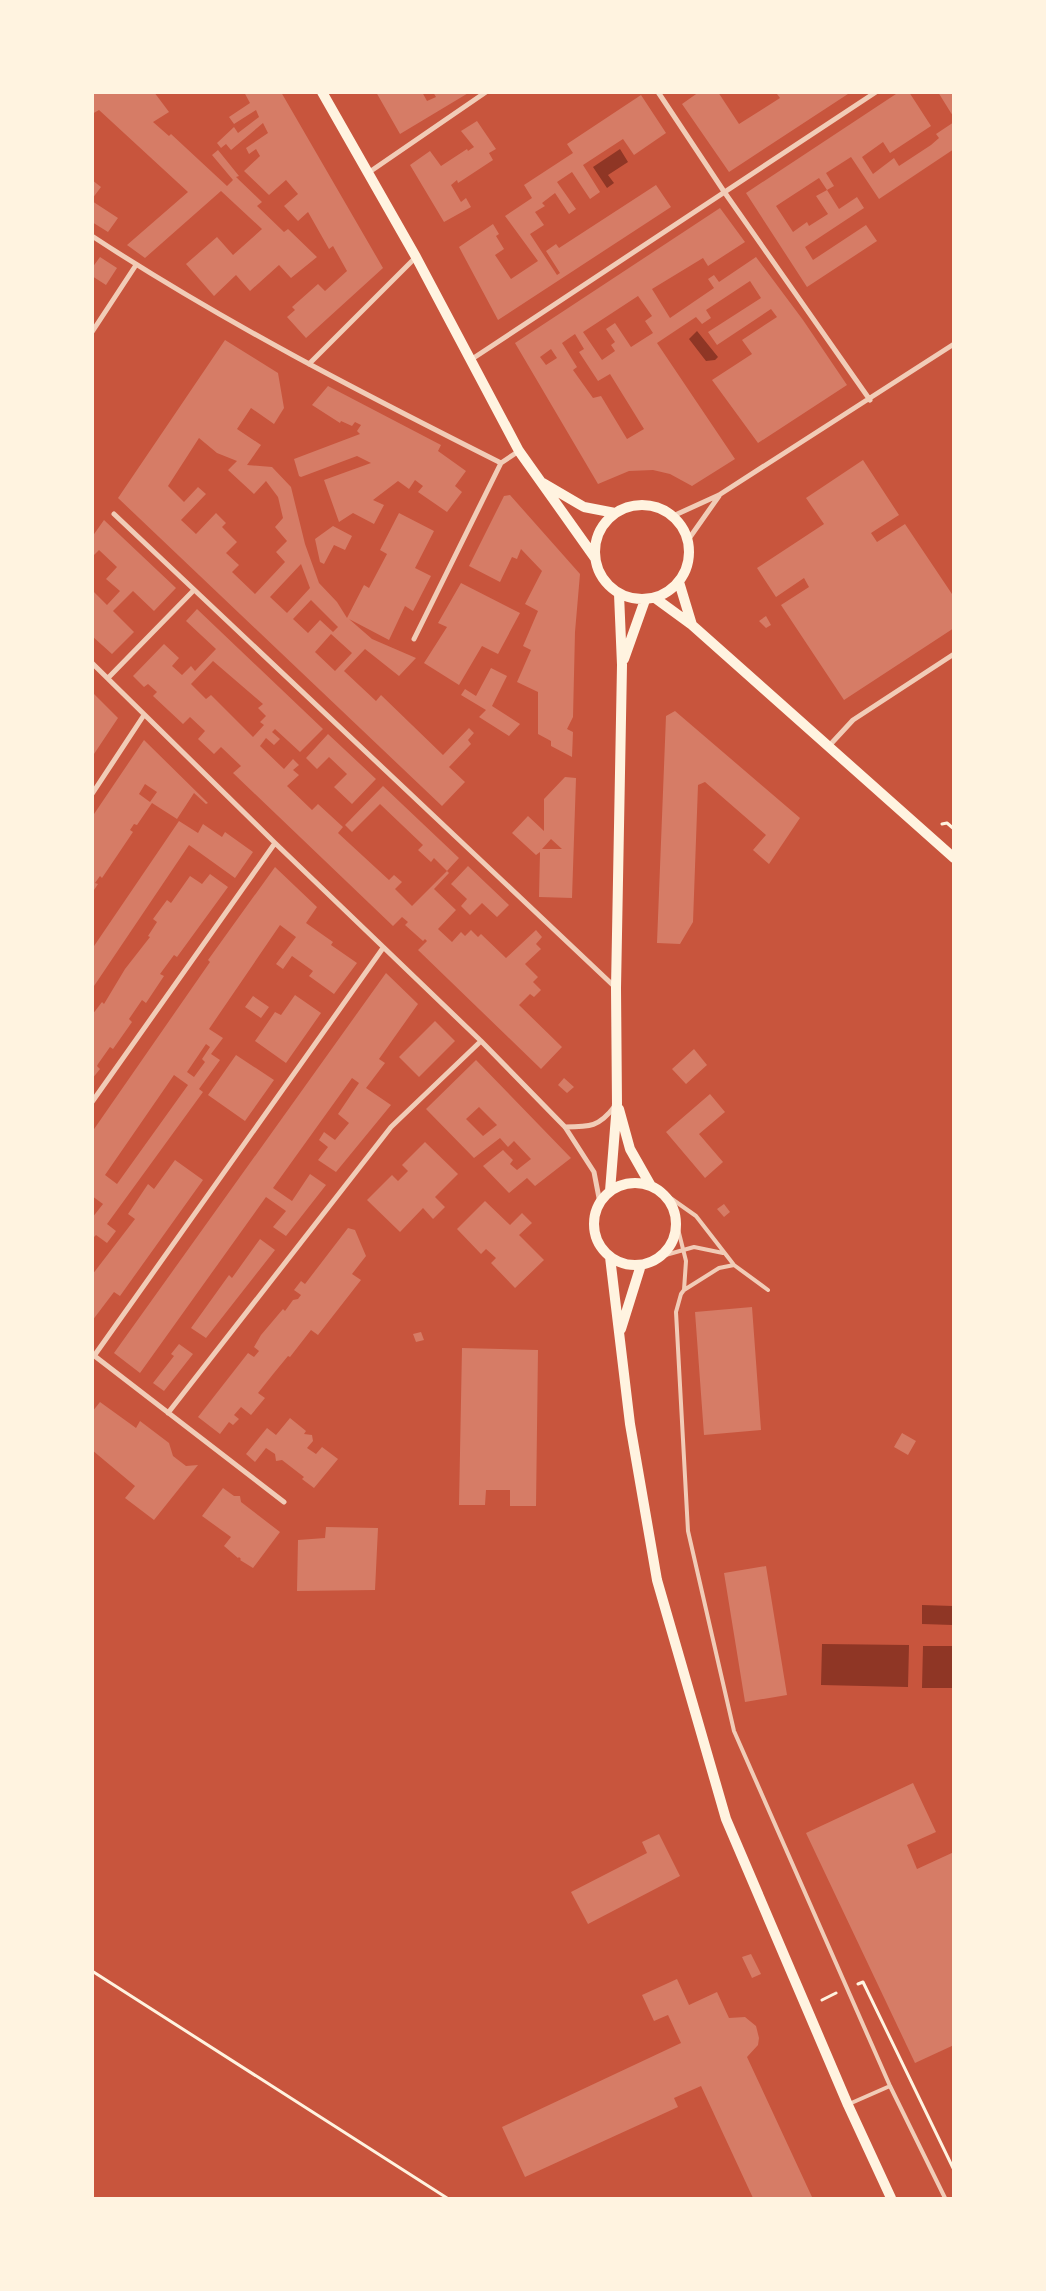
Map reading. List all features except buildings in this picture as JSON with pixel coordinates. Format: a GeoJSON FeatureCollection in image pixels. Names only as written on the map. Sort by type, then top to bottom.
{"type":"FeatureCollection","features":[{"type":"Feature","properties":{"kind":"main road"},"geometry":{"type":"LineString","coordinates":[[322,92],[472,359],[519,451],[595,558],[603,579],[619,594],[632,598],[650,599],[668,591],[679,582],[686,569],[689,555],[688,540],[682,527],[673,516],[659,508],[644,505],[629,507],[615,513],[599,533],[595,545],[595,558]]}},
{"type":"Feature","properties":{"kind":"main road"},"geometry":{"type":"LineString","coordinates":[[540,481],[584,507],[615,513]]}},
{"type":"Feature","properties":{"kind":"main road"},"geometry":{"type":"LineString","coordinates":[[679,582],[692,624]]}},
{"type":"Feature","properties":{"kind":"main road"},"geometry":{"type":"LineString","coordinates":[[610,1192],[617,1104],[616,988],[622,665],[619,594]]}},
{"type":"Feature","properties":{"kind":"main road"},"geometry":{"type":"LineString","coordinates":[[650,599],[692,624],[954,858]]}},
{"type":"Feature","properties":{"kind":"main road"},"geometry":{"type":"LineString","coordinates":[[622,665],[650,599]]}},
{"type":"Feature","properties":{"kind":"main road"},"geometry":{"type":"LineString","coordinates":[[617,1104],[630,1149],[651,1186]]}},
{"type":"Feature","properties":{"kind":"main road"},"geometry":{"type":"LineString","coordinates":[[630,1183],[651,1186],[662,1192],[670,1201],[677,1225],[672,1242],[662,1256],[641,1265],[630,1265],[610,1257],[603,1250],[595,1232],[594,1222],[600,1203],[610,1192],[630,1183]]}},
{"type":"Feature","properties":{"kind":"main road"},"geometry":{"type":"LineString","coordinates":[[610,1257],[630,1424],[657,1580],[726,1819],[848,2105],[892,2198]]}},
{"type":"Feature","properties":{"kind":"main road"},"geometry":{"type":"LineString","coordinates":[[620,1332],[641,1265]]}},
{"type":"Feature","properties":{"kind":"street"},"geometry":{"type":"LineString","coordinates":[[367,173],[486,92]]}},
{"type":"Feature","properties":{"kind":"street"},"geometry":{"type":"LineString","coordinates":[[658,92],[725,193],[870,400]]}},
{"type":"Feature","properties":{"kind":"street"},"geometry":{"type":"LineString","coordinates":[[472,359],[876,92]]}},
{"type":"Feature","properties":{"kind":"street"},"geometry":{"type":"LineString","coordinates":[[92,236],[214,312],[326,375],[501,463]]}},
{"type":"Feature","properties":{"kind":"street"},"geometry":{"type":"LineString","coordinates":[[309,364],[416,257]]}},
{"type":"Feature","properties":{"kind":"street"},"geometry":{"type":"LineString","coordinates":[[92,332],[136,265]]}},
{"type":"Feature","properties":{"kind":"street"},"geometry":{"type":"LineString","coordinates":[[673,516],[719,495],[870,400],[954,344]]}},
{"type":"Feature","properties":{"kind":"street"},"geometry":{"type":"LineString","coordinates":[[414,638],[501,463],[519,451]]}},
{"type":"Feature","properties":{"kind":"street"},"geometry":{"type":"LineString","coordinates":[[688,540],[719,495]]}},
{"type":"Feature","properties":{"kind":"street"},"geometry":{"type":"LineString","coordinates":[[114,514],[193,591],[616,988]]}},
{"type":"Feature","properties":{"kind":"street"},"geometry":{"type":"LineString","coordinates":[[108,678],[193,591]]}},
{"type":"Feature","properties":{"kind":"street"},"geometry":{"type":"LineString","coordinates":[[828,747],[853,720],[954,654]]}},
{"type":"Feature","properties":{"kind":"street"},"geometry":{"type":"LineString","coordinates":[[92,663],[383,948],[481,1041],[565,1127],[594,1172],[600,1203]]}},
{"type":"Feature","properties":{"kind":"street"},"geometry":{"type":"LineString","coordinates":[[92,794],[144,715]]}},
{"type":"Feature","properties":{"kind":"street"},"geometry":{"type":"LineString","coordinates":[[92,1102],[275,843]]}},
{"type":"Feature","properties":{"kind":"street"},"geometry":{"type":"LineString","coordinates":[[284,1502],[93,1355],[383,948]]}},
{"type":"Feature","properties":{"kind":"street"},"geometry":{"type":"LineString","coordinates":[[168,1413],[391,1127],[481,1041]]}},
{"type":"Feature","properties":{"kind":"street"},"geometry":{"type":"LineString","coordinates":[[565,1127],[586,1127],[597,1124],[617,1104]]}},
{"type":"Feature","properties":{"kind":"lane"},"geometry":{"type":"LineString","coordinates":[[662,1192],[696,1216],[734,1265],[768,1290]]}},
{"type":"Feature","properties":{"kind":"lane"},"geometry":{"type":"LineString","coordinates":[[677,1225],[686,1261],[684,1290]]}},
{"type":"Feature","properties":{"kind":"lane"},"geometry":{"type":"LineString","coordinates":[[662,1256],[683,1249],[700,1247],[723,1253]]}},
{"type":"Feature","properties":{"kind":"lane"},"geometry":{"type":"LineString","coordinates":[[734,1265],[719,1268],[684,1290],[676,1312],[688,1531],[734,1731],[890,2086],[945,2198]]}},
{"type":"Feature","properties":{"kind":"lane"},"geometry":{"type":"LineString","coordinates":[[848,2105],[890,2086]]}},
{"type":"Feature","properties":{"kind":"path"},"geometry":{"type":"LineString","coordinates":[[92,1971],[446,2198]]}},
{"type":"Feature","properties":{"kind":"shaded area"},"geometry":{"type":"Polygon","coordinates":[[[620,149],[628,162],[608,175],[614,183],[607,188],[593,167],[620,149]]]}},
{"type":"Feature","properties":{"kind":"shaded area"},"geometry":{"type":"Polygon","coordinates":[[[697,331],[718,357],[715,360],[706,361],[689,339],[697,331]]]}},
{"type":"Feature","properties":{"kind":"shaded area"},"geometry":{"type":"Polygon","coordinates":[[[922,1605],[953,1606],[953,1625],[922,1624],[922,1605]]]}},
{"type":"Feature","properties":{"kind":"shaded area"},"geometry":{"type":"Polygon","coordinates":[[[822,1644],[909,1645],[908,1687],[821,1685],[822,1644]]]}},
{"type":"Feature","properties":{"kind":"shaded area"},"geometry":{"type":"Polygon","coordinates":[[[923,1646],[953,1646],[953,1688],[922,1688],[923,1646]]]}}]}
